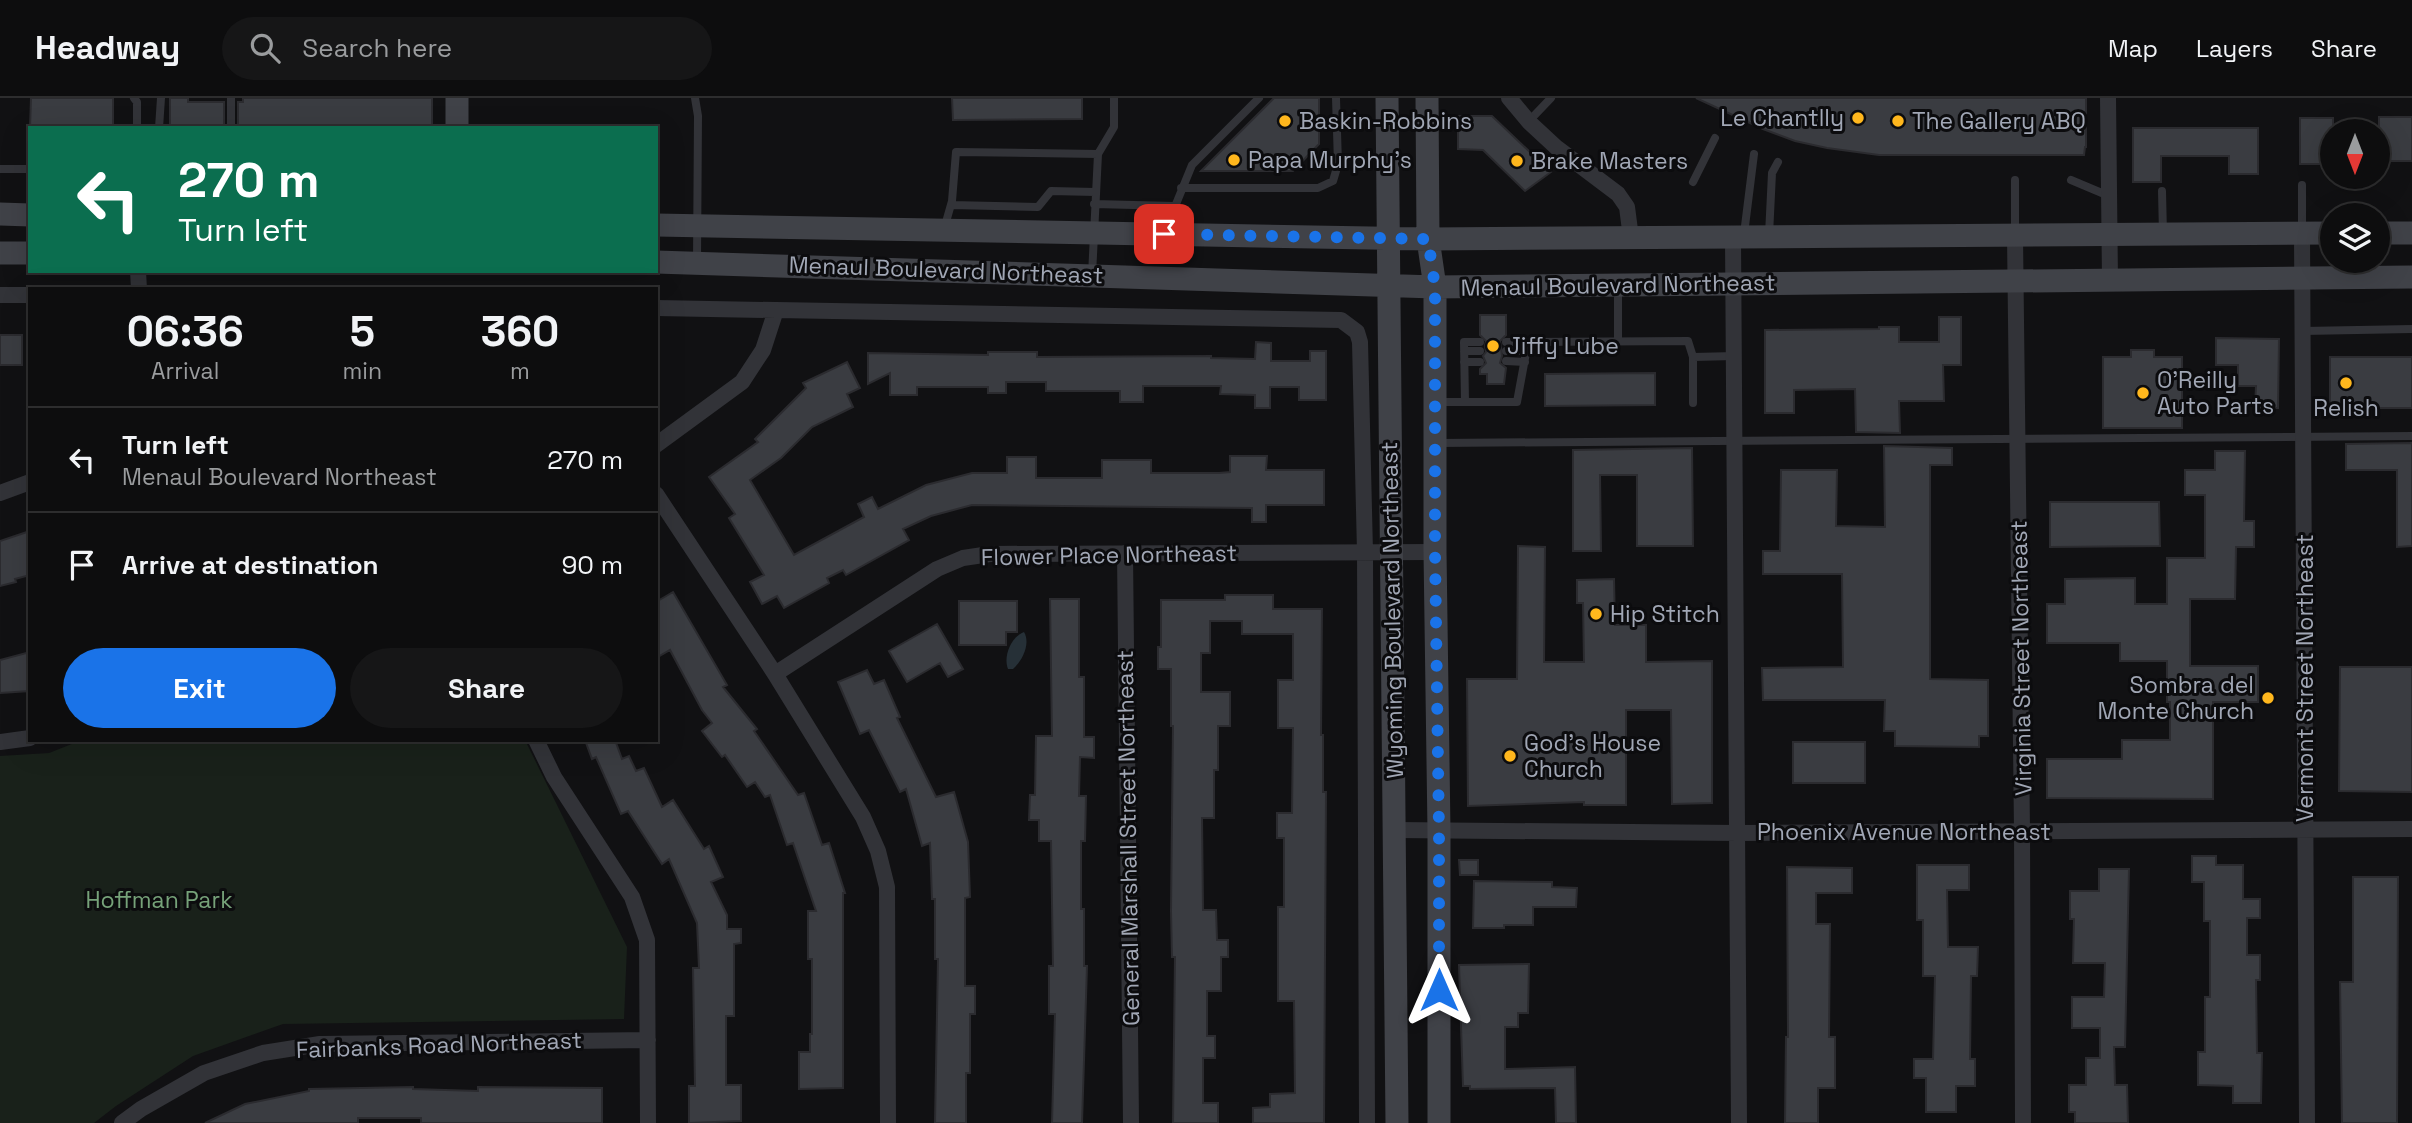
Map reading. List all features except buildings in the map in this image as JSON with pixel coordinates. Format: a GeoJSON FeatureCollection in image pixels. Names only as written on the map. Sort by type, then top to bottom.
{"type":"FeatureCollection","features":[{"type":"Feature","properties":{"kind":"main road"},"geometry":{"type":"LineString","coordinates":[[457,98],[457,126]]}},
{"type":"Feature","properties":{"kind":"main road","name":"Wyoming Boulevard Northeast"},"geometry":{"type":"LineString","coordinates":[[1387,98],[1397,1123]]}},
{"type":"Feature","properties":{"kind":"main road","name":"Wyoming Boulevard Northeast"},"geometry":{"type":"LineString","coordinates":[[1427,98],[1428,239],[1435,287],[1439,1123]]}},
{"type":"Feature","properties":{"kind":"main road"},"geometry":{"type":"LineString","coordinates":[[0,214],[28,215]]}},
{"type":"Feature","properties":{"kind":"main road","name":"Menaul Boulevard Northeast"},"geometry":{"type":"LineString","coordinates":[[658,225],[1428,239],[2320,233]]}},
{"type":"Feature","properties":{"kind":"main road"},"geometry":{"type":"LineString","coordinates":[[2390,233],[2412,233]]}},
{"type":"Feature","properties":{"kind":"main road"},"geometry":{"type":"LineString","coordinates":[[0,253],[28,253]]}},
{"type":"Feature","properties":{"kind":"main road","name":"Menaul Boulevard Northeast"},"geometry":{"type":"LineString","coordinates":[[658,262],[1435,287],[2412,277]]}},
{"type":"Feature","properties":{"kind":"street"},"geometry":{"type":"LineString","coordinates":[[1509,98],[1528,122],[1557,149],[1618,194],[1627,207],[1631,238]]}},
{"type":"Feature","properties":{"kind":"street"},"geometry":{"type":"LineString","coordinates":[[2108,98],[2110,281]]}},
{"type":"Feature","properties":{"kind":"street","name":"Vermont Street Northeast"},"geometry":{"type":"LineString","coordinates":[[2302,234],[2307,1123]]}},
{"type":"Feature","properties":{"kind":"street","name":"Virginia Street Northeast"},"geometry":{"type":"LineString","coordinates":[[2015,236],[2019,440],[2023,1123]]}},
{"type":"Feature","properties":{"kind":"street"},"geometry":{"type":"LineString","coordinates":[[1738,238],[1735,356],[1739,1123]]}},
{"type":"Feature","properties":{"kind":"street"},"geometry":{"type":"LineString","coordinates":[[0,295],[28,295]]}},
{"type":"Feature","properties":{"kind":"street"},"geometry":{"type":"LineString","coordinates":[[658,308],[1341,320],[1357,332],[1360,342],[1365,552],[1367,1123]]}},
{"type":"Feature","properties":{"kind":"street"},"geometry":{"type":"LineString","coordinates":[[658,444],[742,382],[763,350],[776,310]]}},
{"type":"Feature","properties":{"kind":"street"},"geometry":{"type":"LineString","coordinates":[[0,493],[28,483]]}},
{"type":"Feature","properties":{"kind":"street"},"geometry":{"type":"LineString","coordinates":[[658,497],[775,674],[863,817],[881,863],[887,887],[888,1123]]}},
{"type":"Feature","properties":{"kind":"street","name":"Flower Place Northeast"},"geometry":{"type":"LineString","coordinates":[[775,674],[937,569],[962,558],[990,554],[1435,552]]}},
{"type":"Feature","properties":{"kind":"street","name":"General Marshall Street Northeast"},"geometry":{"type":"LineString","coordinates":[[1125,553],[1131,1123]]}},
{"type":"Feature","properties":{"kind":"street"},"geometry":{"type":"LineString","coordinates":[[0,742],[28,738]]}},
{"type":"Feature","properties":{"kind":"street"},"geometry":{"type":"LineString","coordinates":[[537,742],[554,777],[632,897],[647,940],[648,1123]]}},
{"type":"Feature","properties":{"kind":"street","name":"Phoenix Avenue Northeast"},"geometry":{"type":"LineString","coordinates":[[1396,830],[1738,833],[2412,829]]}},
{"type":"Feature","properties":{"kind":"street","name":"Fairbanks Road Northeast"},"geometry":{"type":"LineString","coordinates":[[122,1123],[204,1073],[263,1053],[320,1044],[648,1041]]}},
{"type":"Feature","properties":{"kind":"lane"},"geometry":{"type":"LineString","coordinates":[[134,98],[137,102],[137,126]]}},
{"type":"Feature","properties":{"kind":"lane"},"geometry":{"type":"LineString","coordinates":[[159,126],[162,98]]}},
{"type":"Feature","properties":{"kind":"lane"},"geometry":{"type":"LineString","coordinates":[[231,98],[231,126]]}},
{"type":"Feature","properties":{"kind":"lane"},"geometry":{"type":"LineString","coordinates":[[695,98],[698,116],[697,262]]}},
{"type":"Feature","properties":{"kind":"lane"},"geometry":{"type":"LineString","coordinates":[[1091,275],[1098,154],[1114,127],[1114,98]]}},
{"type":"Feature","properties":{"kind":"lane"},"geometry":{"type":"LineString","coordinates":[[1164,234],[1192,165],[1259,98]]}},
{"type":"Feature","properties":{"kind":"lane"},"geometry":{"type":"LineString","coordinates":[[1181,188],[1318,188],[1333,181],[1338,164],[1336,98]]}},
{"type":"Feature","properties":{"kind":"lane"},"geometry":{"type":"LineString","coordinates":[[1528,122],[1551,98]]}},
{"type":"Feature","properties":{"kind":"lane"},"geometry":{"type":"LineString","coordinates":[[1693,182],[1715,138]]}},
{"type":"Feature","properties":{"kind":"lane"},"geometry":{"type":"LineString","coordinates":[[944,230],[951,205],[956,152],[1098,154]]}},
{"type":"Feature","properties":{"kind":"lane"},"geometry":{"type":"LineString","coordinates":[[1738,238],[1754,154]]}},
{"type":"Feature","properties":{"kind":"lane"},"geometry":{"type":"LineString","coordinates":[[1769,238],[1773,173],[1778,162]]}},
{"type":"Feature","properties":{"kind":"lane"},"geometry":{"type":"LineString","coordinates":[[0,169],[28,169]]}},
{"type":"Feature","properties":{"kind":"lane"},"geometry":{"type":"LineString","coordinates":[[2015,180],[2015,236]]}},
{"type":"Feature","properties":{"kind":"lane"},"geometry":{"type":"LineString","coordinates":[[2071,180],[2109,196]]}},
{"type":"Feature","properties":{"kind":"lane"},"geometry":{"type":"LineString","coordinates":[[2302,186],[2302,234]]}},
{"type":"Feature","properties":{"kind":"lane"},"geometry":{"type":"LineString","coordinates":[[951,205],[1038,207],[1051,191],[1095,192]]}},
{"type":"Feature","properties":{"kind":"lane"},"geometry":{"type":"LineString","coordinates":[[2162,191],[2163,234]]}},
{"type":"Feature","properties":{"kind":"lane"},"geometry":{"type":"LineString","coordinates":[[1094,204],[1174,206]]}},
{"type":"Feature","properties":{"kind":"lane"},"geometry":{"type":"LineString","coordinates":[[1618,284],[1618,341]]}},
{"type":"Feature","properties":{"kind":"lane"},"geometry":{"type":"LineString","coordinates":[[2303,331],[2412,329]]}},
{"type":"Feature","properties":{"kind":"lane"},"geometry":{"type":"LineString","coordinates":[[1506,346],[1688,341],[1693,357],[1693,403]]}},
{"type":"Feature","properties":{"kind":"lane"},"geometry":{"type":"LineString","coordinates":[[1465,402],[1464,342],[1480,346]]}},
{"type":"Feature","properties":{"kind":"lane"},"geometry":{"type":"LineString","coordinates":[[1435,402],[1517,402],[1527,346]]}},
{"type":"Feature","properties":{"kind":"lane"},"geometry":{"type":"LineString","coordinates":[[1693,357],[1735,356]]}},
{"type":"Feature","properties":{"kind":"lane"},"geometry":{"type":"LineString","coordinates":[[1506,361],[1525,362]]}},
{"type":"Feature","properties":{"kind":"lane"},"geometry":{"type":"LineString","coordinates":[[1464,362],[1480,362]]}},
{"type":"Feature","properties":{"kind":"lane"},"geometry":{"type":"LineString","coordinates":[[1435,443],[2412,436]]}},
{"type":"Feature","properties":{"kind":"green space","name":"Hoffman Park"},"geometry":{"type":"Polygon","coordinates":[[[77,742],[526,742],[627,947],[624,1019],[283,1024],[193,1056],[94,1123],[0,1123],[0,756],[49,753],[77,742]]]}},
{"type":"Feature","properties":{"kind":"shaded area"},"geometry":{"type":"Polygon","coordinates":[[[1024,632],[1026,642],[1022,657],[1013,669],[1008,669],[1009,648],[1015,638],[1024,632]]]}},
{"type":"Feature","properties":{"kind":"place","name":"Le Chantlly"},"geometry":{"type":"Point","coordinates":[1858,118]}},
{"type":"Feature","properties":{"kind":"place","name":"Baskin-Robbins"},"geometry":{"type":"Point","coordinates":[1285,121]}},
{"type":"Feature","properties":{"kind":"place","name":"The Gallery ABQ"},"geometry":{"type":"Point","coordinates":[1898,121]}},
{"type":"Feature","properties":{"kind":"place","name":"Papa Murphy's"},"geometry":{"type":"Point","coordinates":[1234,160]}},
{"type":"Feature","properties":{"kind":"place","name":"Brake Masters"},"geometry":{"type":"Point","coordinates":[1517,161]}},
{"type":"Feature","properties":{"kind":"place","name":"Jiffy Lube"},"geometry":{"type":"Point","coordinates":[1493,346]}},
{"type":"Feature","properties":{"kind":"place","name":"Relish"},"geometry":{"type":"Point","coordinates":[2346,383]}},
{"type":"Feature","properties":{"kind":"place","name":"O'Reilly Auto Parts"},"geometry":{"type":"Point","coordinates":[2143,393]}},
{"type":"Feature","properties":{"kind":"place","name":"Hip Stitch"},"geometry":{"type":"Point","coordinates":[1596,614]}},
{"type":"Feature","properties":{"kind":"place","name":"Sombra del Monte Church"},"geometry":{"type":"Point","coordinates":[2268,698]}},
{"type":"Feature","properties":{"kind":"place","name":"God's House Church"},"geometry":{"type":"Point","coordinates":[1510,756]}},
{"type":"Feature","properties":{"kind":"route"},"geometry":{"type":"LineString","coordinates":[[1164,234],[1428,239],[1435,287],[1439,990]]}}]}
